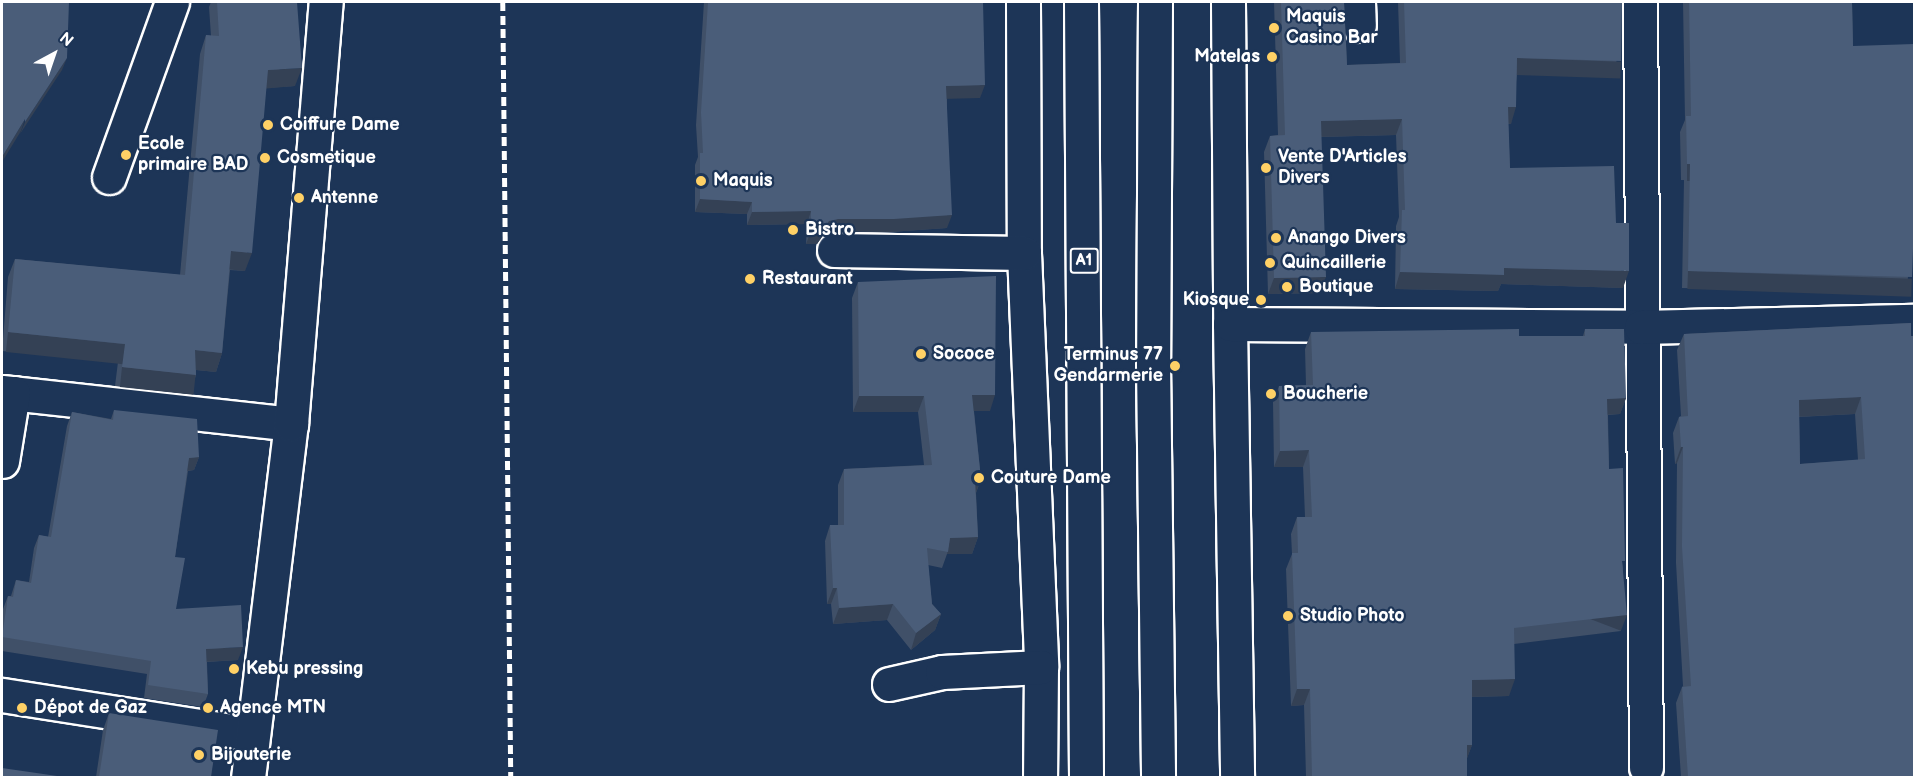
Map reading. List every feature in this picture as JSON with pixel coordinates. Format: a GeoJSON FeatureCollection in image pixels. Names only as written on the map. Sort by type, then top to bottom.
{"type":"FeatureCollection","features":[{"type":"Feature","properties":{"kind":"street"},"geometry":{"type":"LineString","coordinates":[[109,177],[172,2]]}},
{"type":"Feature","properties":{"kind":"street"},"geometry":{"type":"LineString","coordinates":[[248,777],[291,424],[326,2]]}},
{"type":"Feature","properties":{"kind":"street"},"geometry":{"type":"LineString","coordinates":[[1023,2],[1024,253],[1041,667],[1040,777]]}},
{"type":"Feature","properties":{"kind":"street","name":"A1"},"geometry":{"type":"LineString","coordinates":[[1081,2],[1086,777]]}},
{"type":"Feature","properties":{"kind":"street"},"geometry":{"type":"LineString","coordinates":[[1155,2],[1153,363],[1158,777]]}},
{"type":"Feature","properties":{"kind":"street"},"geometry":{"type":"LineString","coordinates":[[1228,2],[1237,777]]}},
{"type":"Feature","properties":{"kind":"street"},"geometry":{"type":"LineString","coordinates":[[1640,2],[1646,767]]}},
{"type":"Feature","properties":{"kind":"street"},"geometry":{"type":"LineString","coordinates":[[834,250],[1024,253]]}},
{"type":"Feature","properties":{"kind":"street"},"geometry":{"type":"LineString","coordinates":[[1230,324],[1641,327],[1914,321]]}},
{"type":"Feature","properties":{"kind":"street"},"geometry":{"type":"LineString","coordinates":[[2,461],[7,393],[291,424]]}},
{"type":"Feature","properties":{"kind":"street"},"geometry":{"type":"LineString","coordinates":[[889,684],[942,672],[1041,667]]}},
{"type":"Feature","properties":{"kind":"street"},"geometry":{"type":"LineString","coordinates":[[2,694],[252,734]]}},
{"type":"Feature","properties":{"kind":"building"},"geometry":{"type":"Polygon","coordinates":[[[2,2],[69,2],[67,58],[2,157],[2,2]]]}},
{"type":"Feature","properties":{"kind":"building"},"geometry":{"type":"Polygon","coordinates":[[[217,2],[297,2],[302,68],[268,70],[252,253],[231,251],[222,353],[195,350],[196,375],[122,367],[125,344],[8,332],[15,259],[185,275],[206,35],[219,36],[217,2]]]}},
{"type":"Feature","properties":{"kind":"building"},"geometry":{"type":"Polygon","coordinates":[[[708,2],[983,2],[985,85],[946,86],[952,215],[894,219],[838,219],[829,221],[822,231],[811,231],[811,211],[752,212],[752,202],[700,199],[700,153],[703,153],[701,112],[708,2]]]}},
{"type":"Feature","properties":{"kind":"building"},"geometry":{"type":"Polygon","coordinates":[[[1281,2],[1344,2],[1347,65],[1406,63],[1404,2],[1622,2],[1621,61],[1517,58],[1516,107],[1508,107],[1510,168],[1614,166],[1616,223],[1629,223],[1629,271],[1504,268],[1504,275],[1400,272],[1402,210],[1405,210],[1402,119],[1321,121],[1326,277],[1274,278],[1270,136],[1285,135],[1281,2]]]}},
{"type":"Feature","properties":{"kind":"building"},"geometry":{"type":"Polygon","coordinates":[[[1689,2],[1852,2],[1853,46],[1914,44],[1912,277],[1688,271],[1690,164],[1687,164],[1686,116],[1691,116],[1689,2]]]}},
{"type":"Feature","properties":{"kind":"building"},"geometry":{"type":"Polygon","coordinates":[[[996,276],[995,395],[972,395],[981,479],[975,479],[978,537],[950,538],[948,552],[927,548],[932,604],[941,614],[916,633],[893,604],[839,608],[837,588],[833,588],[830,525],[844,525],[844,469],[932,465],[924,396],[859,396],[858,282],[996,276]]]}},
{"type":"Feature","properties":{"kind":"building"},"geometry":{"type":"Polygon","coordinates":[[[1911,323],[1911,336],[1914,336],[1914,777],[1688,777],[1682,687],[1691,686],[1682,547],[1683,447],[1681,447],[1679,417],[1688,416],[1684,334],[1911,323]],[[1861,397],[1799,400],[1800,464],[1865,459],[1861,397]]]}},
{"type":"Feature","properties":{"kind":"building"},"geometry":{"type":"Polygon","coordinates":[[[1519,329],[1519,336],[1585,336],[1585,329],[1624,329],[1626,398],[1607,399],[1609,469],[1623,468],[1625,561],[1622,561],[1627,615],[1514,628],[1515,679],[1472,680],[1472,745],[1467,745],[1467,777],[1312,777],[1310,689],[1297,689],[1292,553],[1298,553],[1297,517],[1312,517],[1309,450],[1280,451],[1279,386],[1313,385],[1311,332],[1519,329]]]}},
{"type":"Feature","properties":{"kind":"building"},"geometry":{"type":"Polygon","coordinates":[[[114,410],[197,419],[199,457],[189,458],[175,557],[185,558],[176,609],[241,605],[243,647],[206,649],[208,694],[148,685],[151,661],[2,637],[8,596],[13,597],[16,580],[31,583],[39,535],[51,537],[72,412],[113,420],[114,410]]]}},
{"type":"Feature","properties":{"kind":"building"},"geometry":{"type":"Polygon","coordinates":[[[109,713],[218,730],[211,777],[99,777],[109,713]]]}},
{"type":"Feature","properties":{"kind":"building"},"geometry":{"type":"Polygon","coordinates":[[[2,768],[64,777],[2,777],[2,768]]]}},
{"type":"Feature","properties":{"kind":"railway"},"geometry":{"type":"LineString","coordinates":[[503,2],[511,778]]}},
{"type":"Feature","properties":{"kind":"place","name":"Maquis Casino Bar"},"geometry":{"type":"Point","coordinates":[1274,28]}},
{"type":"Feature","properties":{"kind":"place","name":"Matelas"},"geometry":{"type":"Point","coordinates":[1272,57]}},
{"type":"Feature","properties":{"kind":"place","name":"Coiffure Dame"},"geometry":{"type":"Point","coordinates":[268,125]}},
{"type":"Feature","properties":{"kind":"place","name":"Ecole primaire BAD"},"geometry":{"type":"Point","coordinates":[126,155]}},
{"type":"Feature","properties":{"kind":"place","name":"Cosmetique"},"geometry":{"type":"Point","coordinates":[265,158]}},
{"type":"Feature","properties":{"kind":"place","name":"Vente D'Articles Divers"},"geometry":{"type":"Point","coordinates":[1266,168]}},
{"type":"Feature","properties":{"kind":"place","name":"Maquis"},"geometry":{"type":"Point","coordinates":[701,181]}},
{"type":"Feature","properties":{"kind":"place","name":"Antenne"},"geometry":{"type":"Point","coordinates":[299,198]}},
{"type":"Feature","properties":{"kind":"place","name":"Bistro"},"geometry":{"type":"Point","coordinates":[793,230]}},
{"type":"Feature","properties":{"kind":"place","name":"Anango Divers"},"geometry":{"type":"Point","coordinates":[1276,238]}},
{"type":"Feature","properties":{"kind":"place","name":"Quincaillerie"},"geometry":{"type":"Point","coordinates":[1270,263]}},
{"type":"Feature","properties":{"kind":"place","name":"Restaurant"},"geometry":{"type":"Point","coordinates":[750,279]}},
{"type":"Feature","properties":{"kind":"place","name":"Boutique"},"geometry":{"type":"Point","coordinates":[1287,287]}},
{"type":"Feature","properties":{"kind":"place","name":"Kiosque"},"geometry":{"type":"Point","coordinates":[1261,300]}},
{"type":"Feature","properties":{"kind":"place","name":"Sococe"},"geometry":{"type":"Point","coordinates":[921,354]}},
{"type":"Feature","properties":{"kind":"place","name":"Terminus 77 Gendarmerie"},"geometry":{"type":"Point","coordinates":[1175,366]}},
{"type":"Feature","properties":{"kind":"place","name":"Boucherie"},"geometry":{"type":"Point","coordinates":[1271,394]}},
{"type":"Feature","properties":{"kind":"place","name":"Couture Dame"},"geometry":{"type":"Point","coordinates":[979,478]}},
{"type":"Feature","properties":{"kind":"place","name":"Studio Photo"},"geometry":{"type":"Point","coordinates":[1288,616]}},
{"type":"Feature","properties":{"kind":"place","name":"Kebu pressing"},"geometry":{"type":"Point","coordinates":[234,669]}},
{"type":"Feature","properties":{"kind":"place","name":"Dépot de Gaz"},"geometry":{"type":"Point","coordinates":[22,708]}},
{"type":"Feature","properties":{"kind":"place","name":"Agence MTN"},"geometry":{"type":"Point","coordinates":[208,708]}},
{"type":"Feature","properties":{"kind":"place","name":"Bijouterie"},"geometry":{"type":"Point","coordinates":[199,755]}}]}
